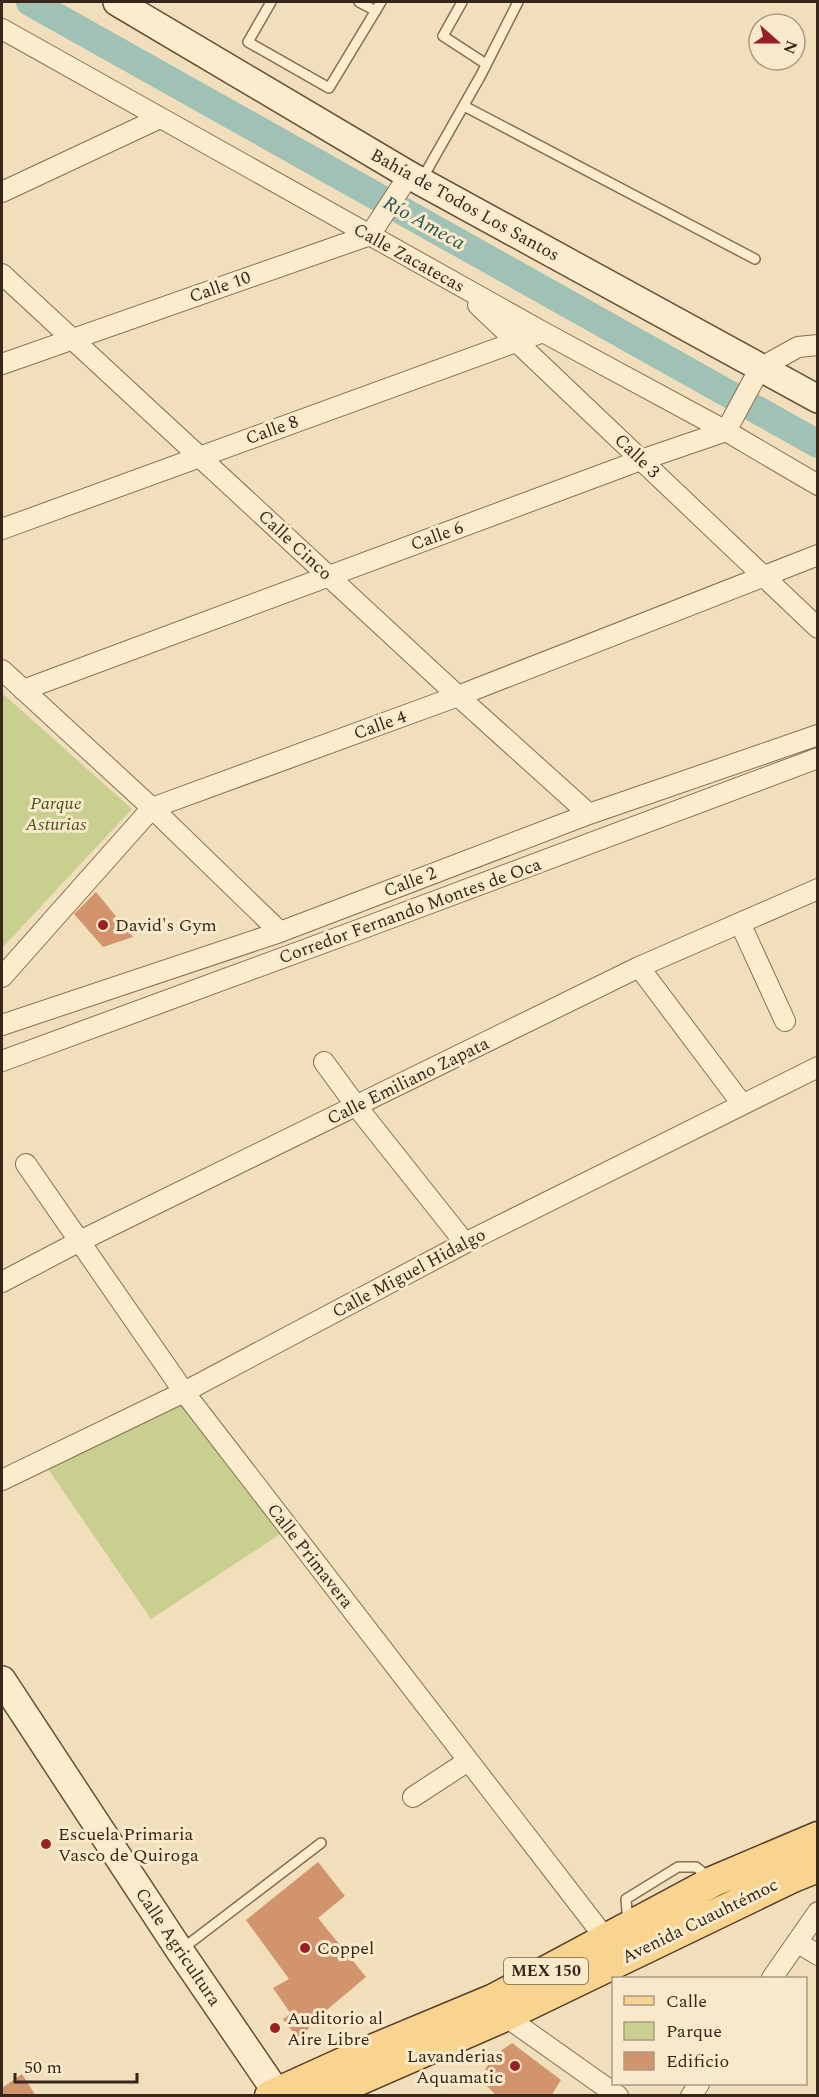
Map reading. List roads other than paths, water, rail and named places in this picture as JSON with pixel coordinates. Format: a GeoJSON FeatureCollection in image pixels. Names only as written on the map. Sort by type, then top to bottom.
{"type":"FeatureCollection","features":[{"type":"Feature","properties":{"kind":"main road","name":"Bahía de Todos Los Santos"},"geometry":{"type":"LineString","coordinates":[[117,2],[411,181],[756,375],[818,399]]}},
{"type":"Feature","properties":{"kind":"main road","name":"Calle Agricultura"},"geometry":{"type":"LineString","coordinates":[[2,1680],[273,2094]]}},
{"type":"Feature","properties":{"kind":"main road","name":"MEX 150"},"geometry":{"type":"LineString","coordinates":[[273,2094],[494,1999],[714,1881],[818,1838]]}},
{"type":"Feature","properties":{"kind":"main road","name":"Avenida Cuauhtémoc"},"geometry":{"type":"LineString","coordinates":[[322,2096],[505,2016],[818,1867]]}},
{"type":"Feature","properties":{"kind":"street","name":"Calle Zacatecas"},"geometry":{"type":"LineString","coordinates":[[2,29],[456,284],[726,431],[818,485]]}},
{"type":"Feature","properties":{"kind":"street"},"geometry":{"type":"LineString","coordinates":[[2,192],[160,118]]}},
{"type":"Feature","properties":{"kind":"street"},"geometry":{"type":"LineString","coordinates":[[370,236],[411,181]]}},
{"type":"Feature","properties":{"kind":"street","name":"Calle 10"},"geometry":{"type":"LineString","coordinates":[[2,364],[370,236]]}},
{"type":"Feature","properties":{"kind":"street","name":"Calle Cinco"},"geometry":{"type":"LineString","coordinates":[[2,274],[458,696],[589,814]]}},
{"type":"Feature","properties":{"kind":"street","name":"Calle 3"},"geometry":{"type":"LineString","coordinates":[[456,284],[818,628]]}},
{"type":"Feature","properties":{"kind":"street","name":"Calle 8"},"geometry":{"type":"LineString","coordinates":[[2,529],[543,332]]}},
{"type":"Feature","properties":{"kind":"street"},"geometry":{"type":"LineString","coordinates":[[726,431],[756,375],[798,347],[818,345]]}},
{"type":"Feature","properties":{"kind":"street","name":"Calle 6"},"geometry":{"type":"LineString","coordinates":[[23,690],[641,460],[726,431]]}},
{"type":"Feature","properties":{"kind":"street","name":"Calle 4"},"geometry":{"type":"LineString","coordinates":[[2,977],[152,807],[458,696],[818,555]]}},
{"type":"Feature","properties":{"kind":"street"},"geometry":{"type":"LineString","coordinates":[[2,670],[152,807],[280,932]]}},
{"type":"Feature","properties":{"kind":"street","name":"Calle 2"},"geometry":{"type":"LineString","coordinates":[[2,1025],[280,932],[589,814],[818,735]]}},
{"type":"Feature","properties":{"kind":"street","name":"Corredor Fernando Montes de Oca"},"geometry":{"type":"LineString","coordinates":[[2,1061],[818,758]]}},
{"type":"Feature","properties":{"kind":"street","name":"Calle Emiliano Zapata"},"geometry":{"type":"LineString","coordinates":[[2,1282],[80,1241],[639,967],[818,890]]}},
{"type":"Feature","properties":{"kind":"street"},"geometry":{"type":"LineString","coordinates":[[740,923],[785,1021]]}},
{"type":"Feature","properties":{"kind":"street"},"geometry":{"type":"LineString","coordinates":[[639,967],[742,1104]]}},
{"type":"Feature","properties":{"kind":"street"},"geometry":{"type":"LineString","coordinates":[[324,1062],[465,1243]]}},
{"type":"Feature","properties":{"kind":"street","name":"Calle Miguel Hidalgo"},"geometry":{"type":"LineString","coordinates":[[2,1480],[184,1392],[465,1243],[818,1067]]}},
{"type":"Feature","properties":{"kind":"street","name":"Calle Primavera"},"geometry":{"type":"LineString","coordinates":[[26,1164],[184,1392],[468,1761],[617,1933]]}},
{"type":"Feature","properties":{"kind":"street"},"geometry":{"type":"LineString","coordinates":[[413,1797],[468,1761]]}},
{"type":"Feature","properties":{"kind":"street"},"geometry":{"type":"LineString","coordinates":[[773,1977],[818,1912]]}},
{"type":"Feature","properties":{"kind":"street"},"geometry":{"type":"LineString","coordinates":[[797,1942],[818,1955]]}},
{"type":"Feature","properties":{"kind":"street"},"geometry":{"type":"LineString","coordinates":[[505,2016],[618,2096]]}},
{"type":"Feature","properties":{"kind":"lane"},"geometry":{"type":"LineString","coordinates":[[271,2],[248,42],[329,88],[381,2]]}},
{"type":"Feature","properties":{"kind":"lane"},"geometry":{"type":"LineString","coordinates":[[359,2],[376,11]]}},
{"type":"Feature","properties":{"kind":"lane"},"geometry":{"type":"LineString","coordinates":[[462,2],[443,36],[486,64]]}},
{"type":"Feature","properties":{"kind":"lane"},"geometry":{"type":"LineString","coordinates":[[411,181],[464,106],[518,2]]}},
{"type":"Feature","properties":{"kind":"lane"},"geometry":{"type":"LineString","coordinates":[[464,106],[755,259]]}},
{"type":"Feature","properties":{"kind":"lane"},"geometry":{"type":"LineString","coordinates":[[180,1951],[321,1843]]}},
{"type":"Feature","properties":{"kind":"waterway","name":"Río Ameca"},"geometry":{"type":"LineString","coordinates":[[30,2],[818,444]]}},
{"type":"Feature","properties":{"kind":"place","name":"David's Gym"},"geometry":{"type":"Point","coordinates":[103,925]}},
{"type":"Feature","properties":{"kind":"place","name":"Escuela Primaria Vasco de Quiroga"},"geometry":{"type":"Point","coordinates":[46,1844]}},
{"type":"Feature","properties":{"kind":"place","name":"Coppel"},"geometry":{"type":"Point","coordinates":[305,1948]}},
{"type":"Feature","properties":{"kind":"place","name":"Auditorio al Aire Libre"},"geometry":{"type":"Point","coordinates":[275,2028]}},
{"type":"Feature","properties":{"kind":"place","name":"Lavanderias Aquamatic"},"geometry":{"type":"Point","coordinates":[515,2066]}},
{"type":"Feature","properties":{"kind":"park label","name":"Parque Asturias"},"geometry":{"type":"Point","coordinates":[56,813]}}]}
